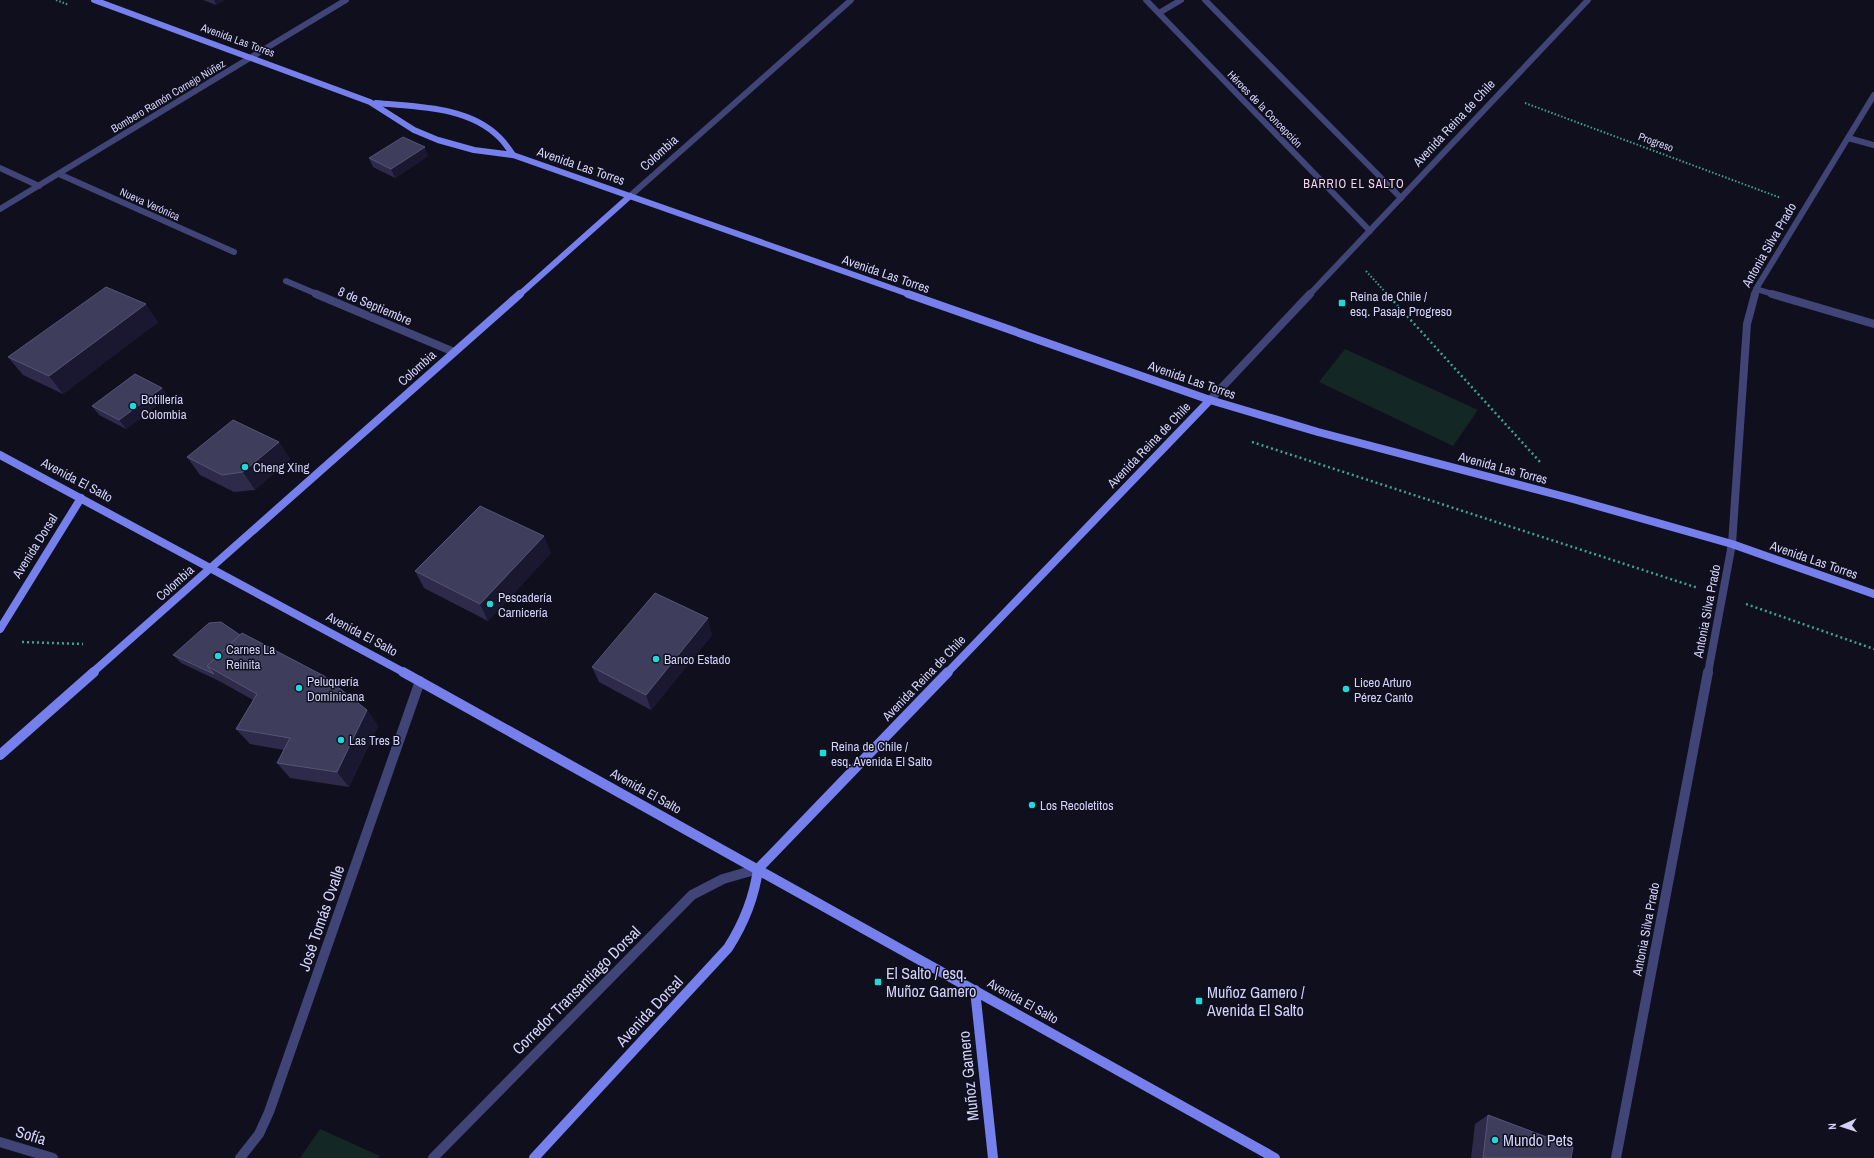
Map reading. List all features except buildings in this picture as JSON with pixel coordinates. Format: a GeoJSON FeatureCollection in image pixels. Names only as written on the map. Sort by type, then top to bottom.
{"type":"FeatureCollection","features":[{"type":"Feature","properties":{"kind":"street","name":"Avenida Las Torres"},"geometry":{"type":"LineString","coordinates":[[94,0],[253,56],[373,103],[412,129],[428,136],[468,149],[513,155],[1210,400],[1311,430],[1573,499],[1732,544],[1874,594]]}},
{"type":"Feature","properties":{"kind":"street","name":"Bombero Ramón Cornejo Núñez"},"geometry":{"type":"LineString","coordinates":[[0,209],[346,0]]}},
{"type":"Feature","properties":{"kind":"street","name":"Colombia"},"geometry":{"type":"LineString","coordinates":[[0,755],[851,0]]}},
{"type":"Feature","properties":{"kind":"street","name":"Héroes de la Concepción"},"geometry":{"type":"LineString","coordinates":[[1146,0],[1370,231]]}},
{"type":"Feature","properties":{"kind":"street"},"geometry":{"type":"LineString","coordinates":[[1159,13],[1181,0]]}},
{"type":"Feature","properties":{"kind":"street"},"geometry":{"type":"LineString","coordinates":[[1205,0],[1401,198]]}},
{"type":"Feature","properties":{"kind":"street","name":"Avenida Reina de Chile"},"geometry":{"type":"LineString","coordinates":[[758,869],[1210,400],[1588,0]]}},
{"type":"Feature","properties":{"kind":"street","name":"Antonia Silva Prado"},"geometry":{"type":"LineString","coordinates":[[1616,1158],[1732,544],[1747,324],[1756,289],[1874,95]]}},
{"type":"Feature","properties":{"kind":"street","name":"Avenida Las Torres"},"geometry":{"type":"LineString","coordinates":[[373,103],[437,110],[476,122],[498,136],[513,155]]}},
{"type":"Feature","properties":{"kind":"street"},"geometry":{"type":"LineString","coordinates":[[1848,138],[1874,145]]}},
{"type":"Feature","properties":{"kind":"street"},"geometry":{"type":"LineString","coordinates":[[0,168],[39,186]]}},
{"type":"Feature","properties":{"kind":"street","name":"Nueva Verónica"},"geometry":{"type":"LineString","coordinates":[[59,174],[234,252]]}},
{"type":"Feature","properties":{"kind":"street","name":"8 de Septiembre"},"geometry":{"type":"LineString","coordinates":[[286,281],[454,352]]}},
{"type":"Feature","properties":{"kind":"street"},"geometry":{"type":"LineString","coordinates":[[1756,289],[1874,324]]}},
{"type":"Feature","properties":{"kind":"street","name":"Avenida El Salto"},"geometry":{"type":"LineString","coordinates":[[0,455],[420,681],[1275,1158]]}},
{"type":"Feature","properties":{"kind":"street","name":"Avenida Dorsal"},"geometry":{"type":"LineString","coordinates":[[0,629],[80,498]]}},
{"type":"Feature","properties":{"kind":"street","name":"José Tomás Ovalle"},"geometry":{"type":"LineString","coordinates":[[240,1158],[259,1134],[269,1112],[420,681]]}},
{"type":"Feature","properties":{"kind":"street","name":"Corredor Transantiago Dorsal"},"geometry":{"type":"LineString","coordinates":[[433,1158],[692,896],[711,883],[734,874],[758,869]]}},
{"type":"Feature","properties":{"kind":"street","name":"Avenida Dorsal"},"geometry":{"type":"LineString","coordinates":[[534,1158],[728,948],[750,911],[758,869]]}},
{"type":"Feature","properties":{"kind":"street","name":"Muñoz Gamero"},"geometry":{"type":"LineString","coordinates":[[975,990],[994,1158]]}},
{"type":"Feature","properties":{"kind":"street","name":"Sofía"},"geometry":{"type":"LineString","coordinates":[[0,1142],[53,1158]]}},
{"type":"Feature","properties":{"kind":"path","name":"Progreso"},"geometry":{"type":"LineString","coordinates":[[1500,93],[1806,207]]}},
{"type":"Feature","properties":{"kind":"path"},"geometry":{"type":"LineString","coordinates":[[1349,252],[1541,464]]}},
{"type":"Feature","properties":{"kind":"path"},"geometry":{"type":"LineString","coordinates":[[15,641],[82,645],[88,640]]}},
{"type":"Feature","properties":{"kind":"green space"},"geometry":{"type":"Polygon","coordinates":[[[1345,349],[1478,410],[1453,446],[1319,382],[1345,349]]]}},
{"type":"Feature","properties":{"kind":"green space"},"geometry":{"type":"Polygon","coordinates":[[[320,1129],[380,1156],[377,1158],[300,1158],[320,1129]]]}},
{"type":"Feature","properties":{"kind":"place","name":"Reina de Chile / esq. Pasaje Progreso"},"geometry":{"type":"Point","coordinates":[1342,303]}},
{"type":"Feature","properties":{"kind":"place","name":"Botillería Colombia"},"geometry":{"type":"Point","coordinates":[133,406]}},
{"type":"Feature","properties":{"kind":"place","name":"Cheng Xing"},"geometry":{"type":"Point","coordinates":[245,467]}},
{"type":"Feature","properties":{"kind":"place","name":"Pescadería Carnicería"},"geometry":{"type":"Point","coordinates":[490,604]}},
{"type":"Feature","properties":{"kind":"place","name":"Carnes La Reinita"},"geometry":{"type":"Point","coordinates":[218,656]}},
{"type":"Feature","properties":{"kind":"place","name":"Banco Estado"},"geometry":{"type":"Point","coordinates":[656,659]}},
{"type":"Feature","properties":{"kind":"place","name":"Peluquería Dominicana"},"geometry":{"type":"Point","coordinates":[299,688]}},
{"type":"Feature","properties":{"kind":"place","name":"Liceo Arturo Pérez Canto"},"geometry":{"type":"Point","coordinates":[1346,689]}},
{"type":"Feature","properties":{"kind":"place","name":"Las Tres B"},"geometry":{"type":"Point","coordinates":[341,740]}},
{"type":"Feature","properties":{"kind":"place","name":"Reina de Chile / esq. Avenida El Salto"},"geometry":{"type":"Point","coordinates":[823,753]}},
{"type":"Feature","properties":{"kind":"place","name":"Los Recoletitos"},"geometry":{"type":"Point","coordinates":[1032,805]}},
{"type":"Feature","properties":{"kind":"place","name":"El Salto / esq. Muñoz Gamero"},"geometry":{"type":"Point","coordinates":[878,982]}},
{"type":"Feature","properties":{"kind":"place","name":"Muñoz Gamero / Avenida El Salto"},"geometry":{"type":"Point","coordinates":[1199,1001]}},
{"type":"Feature","properties":{"kind":"place","name":"Mundo Pets"},"geometry":{"type":"Point","coordinates":[1495,1140]}},
{"type":"Feature","properties":{"kind":"district","name":"BARRIO EL SALTO"},"geometry":{"type":"Point","coordinates":[1354,184]}}]}
